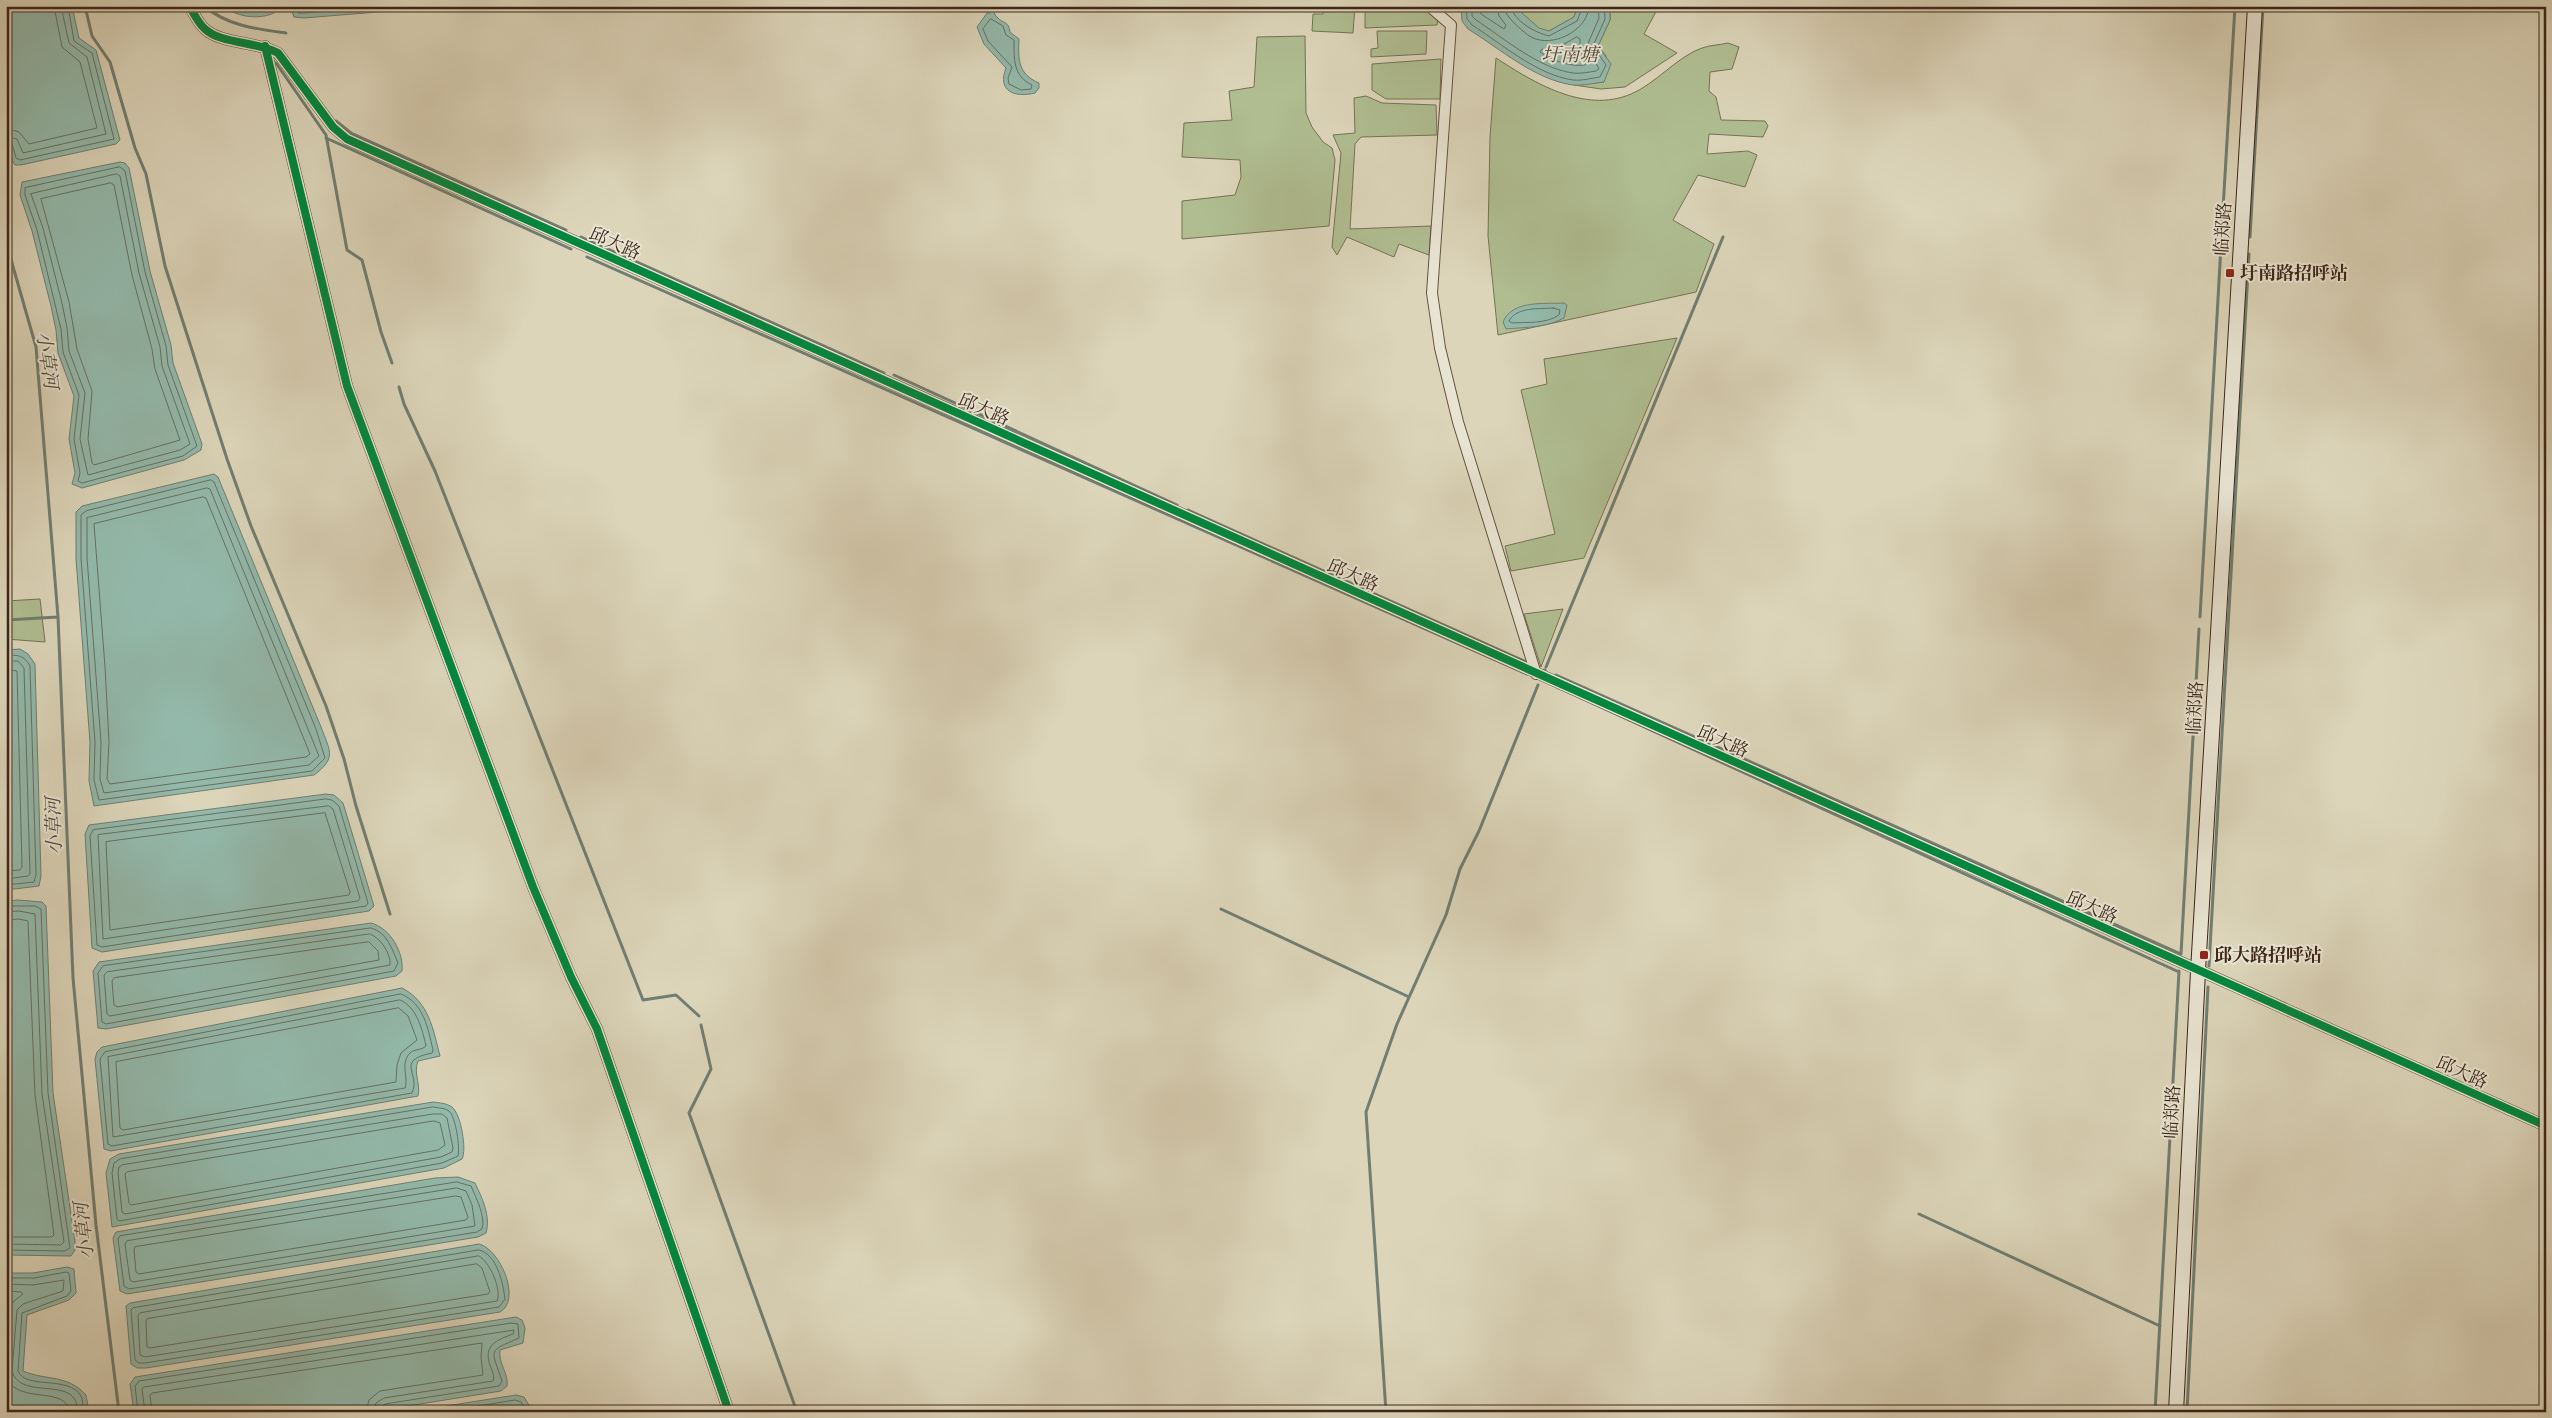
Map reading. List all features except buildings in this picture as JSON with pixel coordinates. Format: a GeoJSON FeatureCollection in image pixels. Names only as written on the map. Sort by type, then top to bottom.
{"type":"FeatureCollection","features":[{"type":"Feature","properties":{"kind":"main road","name":"临郑路"},"geometry":{"type":"LineString","coordinates":[[2176,1412],[2198,971],[2255,6]]}},
{"type":"Feature","properties":{"kind":"street","name":"邱大路"},"geometry":{"type":"LineString","coordinates":[[189,6],[204,28],[215,36],[265,46],[278,53],[333,127],[346,139],[2546,1126]]}},
{"type":"Feature","properties":{"kind":"street"},"geometry":{"type":"LineString","coordinates":[[1429,6],[1451,25],[1432,293],[1440,348],[1458,422],[1536,674]]}},
{"type":"Feature","properties":{"kind":"street"},"geometry":{"type":"LineString","coordinates":[[265,46],[347,386],[533,887],[571,977],[598,1029],[728,1412]]}},
{"type":"Feature","properties":{"kind":"shaded area"},"geometry":{"type":"Polygon","coordinates":[[[1323,6],[1355,6],[1353,33],[1312,31],[1313,14],[1323,14],[1323,6]]]}},
{"type":"Feature","properties":{"kind":"shaded area"},"geometry":{"type":"Polygon","coordinates":[[[1365,6],[1425,6],[1438,18],[1437,25],[1365,28],[1365,6]]]}},
{"type":"Feature","properties":{"kind":"shaded area"},"geometry":{"type":"Polygon","coordinates":[[[1514,6],[1578,6],[1574,17],[1549,31],[1539,29],[1514,6]]]}},
{"type":"Feature","properties":{"kind":"shaded area"},"geometry":{"type":"Polygon","coordinates":[[[1610,6],[1659,6],[1644,34],[1677,53],[1625,87],[1601,89],[1574,85],[1604,82],[1606,56],[1598,46],[1610,20],[1610,6]]]}},
{"type":"Feature","properties":{"kind":"shaded area"},"geometry":{"type":"Polygon","coordinates":[[[1377,31],[1427,31],[1426,54],[1371,57],[1371,49],[1378,48],[1377,31]]]}},
{"type":"Feature","properties":{"kind":"shaded area"},"geometry":{"type":"Polygon","coordinates":[[[1305,36],[1306,113],[1312,127],[1323,142],[1332,148],[1335,160],[1329,226],[1182,239],[1182,201],[1235,195],[1241,177],[1240,160],[1182,157],[1184,123],[1232,120],[1229,91],[1254,87],[1257,37],[1305,36]]]}},
{"type":"Feature","properties":{"kind":"shaded area"},"geometry":{"type":"Polygon","coordinates":[[[1728,43],[1739,47],[1732,69],[1710,72],[1709,91],[1716,97],[1721,120],[1765,121],[1768,126],[1763,137],[1709,134],[1707,154],[1748,151],[1757,155],[1745,187],[1698,175],[1673,220],[1714,244],[1696,292],[1498,335],[1488,236],[1490,137],[1496,58],[1526,77],[1577,98],[1613,99],[1640,90],[1693,52],[1705,47],[1728,43]]]}},
{"type":"Feature","properties":{"kind":"shaded area"},"geometry":{"type":"Polygon","coordinates":[[[1441,59],[1440,99],[1386,99],[1372,90],[1372,64],[1441,59]]]}},
{"type":"Feature","properties":{"kind":"shaded area"},"geometry":{"type":"Polygon","coordinates":[[[1366,96],[1382,103],[1436,105],[1437,135],[1361,137],[1355,144],[1350,229],[1431,226],[1429,255],[1399,244],[1394,257],[1347,237],[1337,255],[1332,247],[1341,153],[1333,135],[1355,133],[1354,98],[1366,96]]]}},
{"type":"Feature","properties":{"kind":"shaded area"},"geometry":{"type":"Polygon","coordinates":[[[1677,338],[1584,558],[1511,571],[1505,546],[1555,534],[1521,390],[1547,384],[1544,359],[1677,338]]]}},
{"type":"Feature","properties":{"kind":"shaded area"},"geometry":{"type":"Polygon","coordinates":[[[40,599],[45,642],[6,639],[6,601],[40,599]]]}},
{"type":"Feature","properties":{"kind":"shaded area"},"geometry":{"type":"Polygon","coordinates":[[[1563,609],[1541,667],[1524,614],[1563,609]]]}},
{"type":"Feature","properties":{"kind":"water"},"geometry":{"type":"Polygon","coordinates":[[[6,6],[72,6],[79,38],[96,50],[120,140],[116,144],[15,165],[10,154],[7,137],[6,6]]]}},
{"type":"Feature","properties":{"kind":"water"},"geometry":{"type":"Polygon","coordinates":[[[223,6],[279,6],[279,10],[266,16],[251,17],[236,13],[223,6]]]}},
{"type":"Feature","properties":{"kind":"water"},"geometry":{"type":"Polygon","coordinates":[[[290,6],[451,6],[304,18],[294,17],[290,6]]]}},
{"type":"Feature","properties":{"kind":"water","name":"圩南塘"},"geometry":{"type":"Polygon","coordinates":[[[1461,6],[1514,6],[1539,28],[1549,31],[1574,17],[1578,6],[1610,6],[1610,20],[1598,46],[1611,64],[1604,82],[1573,85],[1545,77],[1531,70],[1468,29],[1462,21],[1461,6]]]}},
{"type":"Feature","properties":{"kind":"water"},"geometry":{"type":"Polygon","coordinates":[[[993,11],[996,17],[1007,24],[1010,32],[1019,39],[1019,60],[1023,71],[1039,83],[1039,88],[1035,93],[1014,93],[1006,87],[1004,76],[1006,68],[984,44],[977,27],[987,13],[993,11]]]}},
{"type":"Feature","properties":{"kind":"water"},"geometry":{"type":"Polygon","coordinates":[[[120,162],[125,163],[129,168],[150,271],[171,345],[173,363],[202,444],[201,450],[184,460],[82,488],[72,484],[75,473],[69,439],[74,396],[58,353],[51,306],[32,231],[20,195],[22,182],[120,162]]]}},
{"type":"Feature","properties":{"kind":"water"},"geometry":{"type":"Polygon","coordinates":[[[1564,303],[1567,305],[1564,318],[1550,324],[1506,329],[1503,322],[1507,315],[1521,307],[1564,303]]]}},
{"type":"Feature","properties":{"kind":"water"},"geometry":{"type":"Polygon","coordinates":[[[214,474],[218,477],[321,727],[329,748],[329,759],[314,775],[94,806],[89,781],[90,742],[76,559],[76,512],[82,506],[214,474]]]}},
{"type":"Feature","properties":{"kind":"water"},"geometry":{"type":"Polygon","coordinates":[[[20,649],[28,654],[35,664],[41,876],[39,886],[6,890],[6,650],[20,649]]]}},
{"type":"Feature","properties":{"kind":"water"},"geometry":{"type":"Polygon","coordinates":[[[326,794],[334,795],[343,803],[374,906],[369,911],[102,952],[92,948],[85,834],[89,825],[326,794]]]}},
{"type":"Feature","properties":{"kind":"water"},"geometry":{"type":"Polygon","coordinates":[[[6,901],[42,902],[46,906],[53,1093],[75,1241],[75,1250],[71,1256],[6,1255],[6,901]]]}},
{"type":"Feature","properties":{"kind":"water"},"geometry":{"type":"Polygon","coordinates":[[[371,923],[390,935],[398,949],[401,956],[402,971],[396,976],[106,1029],[98,1028],[93,971],[99,962],[371,923]]]}},
{"type":"Feature","properties":{"kind":"water"},"geometry":{"type":"Polygon","coordinates":[[[402,988],[411,994],[424,1009],[432,1026],[440,1056],[418,1061],[416,1070],[419,1087],[418,1096],[111,1151],[104,1149],[95,1059],[97,1052],[102,1047],[402,988]]]}},
{"type":"Feature","properties":{"kind":"water"},"geometry":{"type":"Polygon","coordinates":[[[433,1102],[452,1107],[458,1117],[462,1132],[464,1148],[462,1159],[444,1168],[112,1227],[106,1173],[110,1159],[119,1154],[433,1102]]]}},
{"type":"Feature","properties":{"kind":"water"},"geometry":{"type":"Polygon","coordinates":[[[458,1177],[475,1183],[485,1207],[486,1233],[478,1237],[127,1294],[120,1291],[113,1238],[116,1232],[435,1178],[458,1177]]]}},
{"type":"Feature","properties":{"kind":"water"},"geometry":{"type":"Polygon","coordinates":[[[479,1244],[487,1248],[494,1255],[506,1275],[509,1297],[506,1306],[500,1312],[146,1368],[137,1368],[131,1364],[126,1306],[130,1303],[479,1244]]]}},
{"type":"Feature","properties":{"kind":"water"},"geometry":{"type":"Polygon","coordinates":[[[67,1267],[74,1269],[76,1293],[69,1300],[27,1315],[23,1371],[64,1381],[79,1388],[86,1395],[89,1412],[6,1412],[6,1273],[33,1273],[67,1267]]]}},
{"type":"Feature","properties":{"kind":"water"},"geometry":{"type":"Polygon","coordinates":[[[516,1317],[522,1320],[525,1328],[523,1343],[500,1350],[507,1382],[507,1386],[501,1391],[370,1412],[134,1412],[130,1384],[135,1377],[516,1317]]]}},
{"type":"Feature","properties":{"kind":"water"},"geometry":{"type":"Polygon","coordinates":[[[516,1395],[524,1397],[533,1412],[408,1412],[516,1395]]]}},
{"type":"Feature","properties":{"kind":"waterway"},"geometry":{"type":"LineString","coordinates":[[85,6],[92,36],[110,62],[135,148],[146,174],[165,266],[227,459],[251,526],[326,706],[344,759],[356,806],[390,914]]}},
{"type":"Feature","properties":{"kind":"waterway"},"geometry":{"type":"LineString","coordinates":[[204,6],[213,13],[243,26],[286,33]]}},
{"type":"Feature","properties":{"kind":"waterway"},"geometry":{"type":"LineString","coordinates":[[988,6],[989,12]]}},
{"type":"Feature","properties":{"kind":"waterway"},"geometry":{"type":"LineString","coordinates":[[2222,226],[2235,6]]}},
{"type":"Feature","properties":{"kind":"waterway"},"geometry":{"type":"LineString","coordinates":[[2250,237],[2263,6]]}},
{"type":"Feature","properties":{"kind":"waterway"},"geometry":{"type":"LineString","coordinates":[[276,63],[326,135],[347,250],[362,260],[381,332],[392,363]]}},
{"type":"Feature","properties":{"kind":"waterway"},"geometry":{"type":"LineString","coordinates":[[336,121],[351,133],[566,230]]}},
{"type":"Feature","properties":{"kind":"waterway"},"geometry":{"type":"LineString","coordinates":[[326,138],[571,249]]}},
{"type":"Feature","properties":{"kind":"waterway"},"geometry":{"type":"LineString","coordinates":[[581,237],[884,373]]}},
{"type":"Feature","properties":{"kind":"waterway"},"geometry":{"type":"LineString","coordinates":[[1546,667],[1723,237]]}},
{"type":"Feature","properties":{"kind":"waterway","name":"小草河"},"geometry":{"type":"LineString","coordinates":[[6,242],[36,347],[58,617],[73,978],[96,1225],[119,1412]]}},
{"type":"Feature","properties":{"kind":"waterway"},"geometry":{"type":"LineString","coordinates":[[2200,617],[2221,246]]}},
{"type":"Feature","properties":{"kind":"waterway"},"geometry":{"type":"LineString","coordinates":[[2209,966],[2249,254]]}},
{"type":"Feature","properties":{"kind":"waterway"},"geometry":{"type":"LineString","coordinates":[[587,257],[1527,674]]}},
{"type":"Feature","properties":{"kind":"waterway"},"geometry":{"type":"LineString","coordinates":[[894,375],[1177,505]]}},
{"type":"Feature","properties":{"kind":"waterway"},"geometry":{"type":"LineString","coordinates":[[399,387],[404,404],[435,471],[643,1000],[676,995],[699,1016]]}},
{"type":"Feature","properties":{"kind":"waterway"},"geometry":{"type":"LineString","coordinates":[[1188,510],[1526,662]]}},
{"type":"Feature","properties":{"kind":"waterway"},"geometry":{"type":"LineString","coordinates":[[6,620],[58,617]]}},
{"type":"Feature","properties":{"kind":"waterway"},"geometry":{"type":"LineString","coordinates":[[2181,954],[2199,629]]}},
{"type":"Feature","properties":{"kind":"waterway"},"geometry":{"type":"LineString","coordinates":[[1556,675],[2181,954]]}},
{"type":"Feature","properties":{"kind":"waterway"},"geometry":{"type":"LineString","coordinates":[[1386,1412],[1366,1112],[1397,1024],[1446,915],[1460,869],[1479,831],[1538,685]]}},
{"type":"Feature","properties":{"kind":"waterway"},"geometry":{"type":"LineString","coordinates":[[1557,687],[2179,972]]}},
{"type":"Feature","properties":{"kind":"waterway"},"geometry":{"type":"LineString","coordinates":[[1221,909],[1409,997]]}},
{"type":"Feature","properties":{"kind":"waterway"},"geometry":{"type":"LineString","coordinates":[[2155,1412],[2179,971]]}},
{"type":"Feature","properties":{"kind":"waterway"},"geometry":{"type":"LineString","coordinates":[[2187,1412],[2208,987]]}},
{"type":"Feature","properties":{"kind":"waterway"},"geometry":{"type":"LineString","coordinates":[[701,1025],[711,1069],[689,1113],[797,1412]]}},
{"type":"Feature","properties":{"kind":"waterway"},"geometry":{"type":"LineString","coordinates":[[1919,1214],[2160,1326]]}},
{"type":"Feature","properties":{"kind":"cycle path"},"geometry":{"type":"LineString","coordinates":[[189,6],[200,24],[212,34],[278,53],[333,127],[347,139],[2546,1126]]}},
{"type":"Feature","properties":{"kind":"cycle path"},"geometry":{"type":"LineString","coordinates":[[265,46],[347,386],[533,887],[571,977],[597,1029],[729,1412]]}},
{"type":"Feature","properties":{"kind":"place","name":"圩南路招呼站"},"geometry":{"type":"Point","coordinates":[2230,273]}},
{"type":"Feature","properties":{"kind":"place","name":"邱大路招呼站"},"geometry":{"type":"Point","coordinates":[2204,955]}}]}
